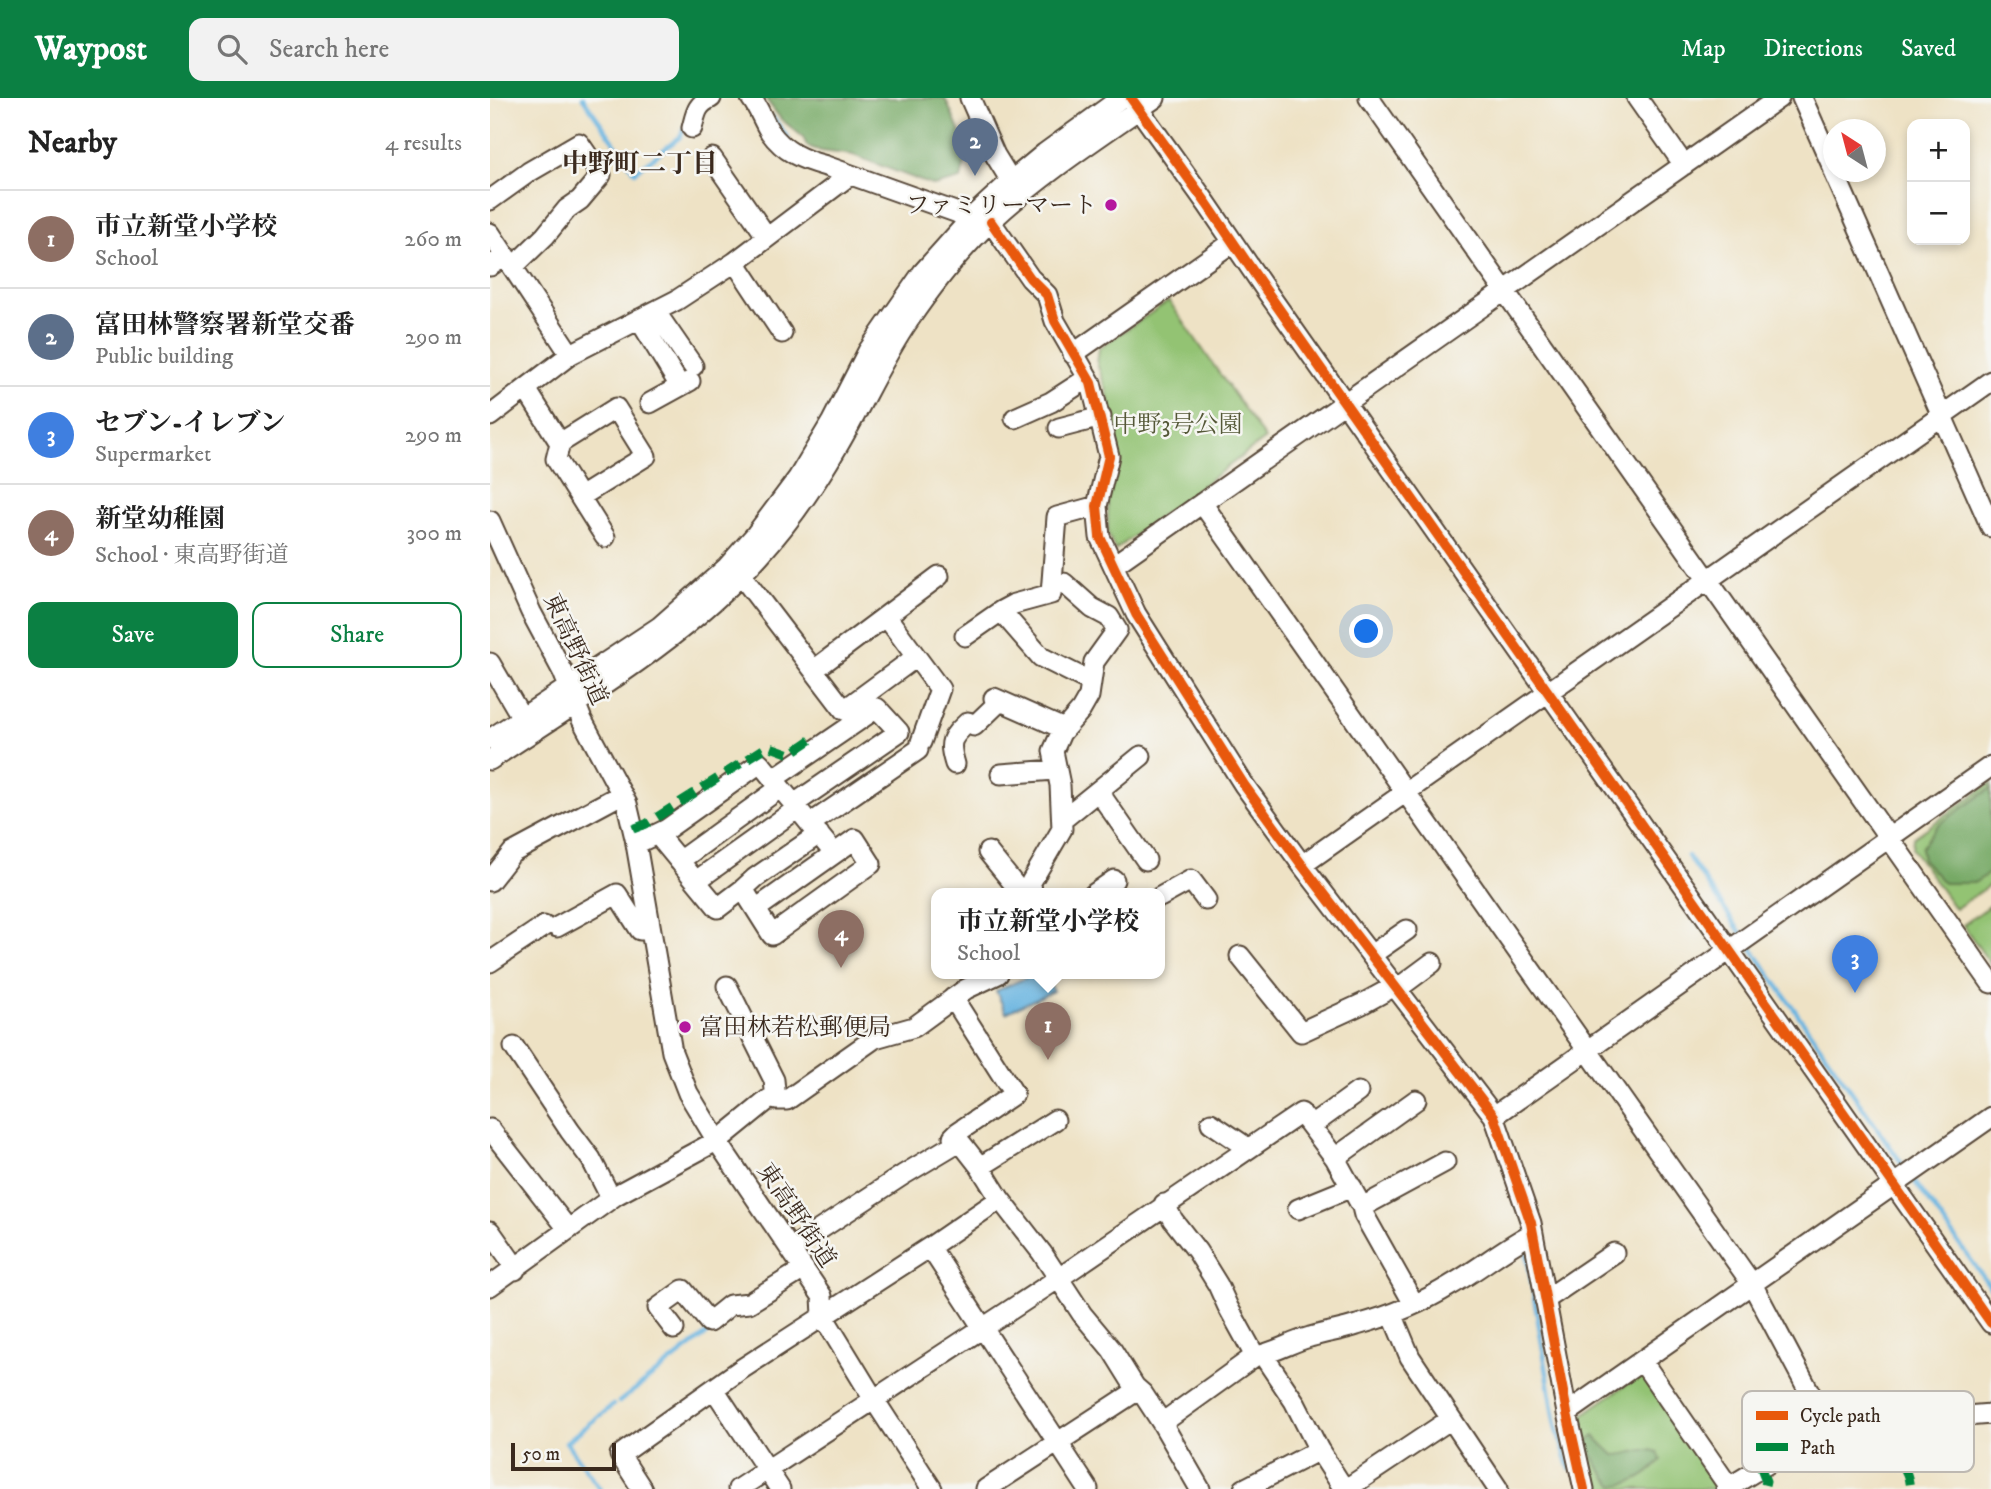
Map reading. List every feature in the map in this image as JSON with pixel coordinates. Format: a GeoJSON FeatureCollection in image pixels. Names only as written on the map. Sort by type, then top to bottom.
{"type":"FeatureCollection","features":[{"type":"Feature","properties":{"kind":"street"},"geometry":{"type":"LineString","coordinates":[[751,98],[770,132],[783,148],[806,161],[958,214],[968,222]]}},
{"type":"Feature","properties":{"kind":"street"},"geometry":{"type":"LineString","coordinates":[[970,98],[995,155],[1010,181]]}},
{"type":"Feature","properties":{"kind":"street"},"geometry":{"type":"LineString","coordinates":[[490,760],[659,627],[727,567],[798,478],[831,423],[868,351],[923,272],[1010,181],[1121,98]]}},
{"type":"Feature","properties":{"kind":"street"},"geometry":{"type":"LineString","coordinates":[[1369,98],[1991,983]]}},
{"type":"Feature","properties":{"kind":"street"},"geometry":{"type":"LineString","coordinates":[[1637,98],[1684,165]]}},
{"type":"Feature","properties":{"kind":"street"},"geometry":{"type":"LineString","coordinates":[[1114,565],[1779,98]]}},
{"type":"Feature","properties":{"kind":"street"},"geometry":{"type":"LineString","coordinates":[[1801,98],[1823,147]]}},
{"type":"Feature","properties":{"kind":"street"},"geometry":{"type":"LineString","coordinates":[[692,128],[696,112],[708,99]]}},
{"type":"Feature","properties":{"kind":"street"},"geometry":{"type":"LineString","coordinates":[[490,739],[522,718],[572,695],[656,650],[697,617],[741,575],[803,501],[839,443],[891,346],[949,267],[990,222],[1142,102],[1233,242],[1991,1323]]}},
{"type":"Feature","properties":{"kind":"street"},"geometry":{"type":"LineString","coordinates":[[490,200],[529,172],[579,143],[601,176],[580,200],[567,209],[545,236],[502,263]]}},
{"type":"Feature","properties":{"kind":"street"},"geometry":{"type":"LineString","coordinates":[[712,158],[767,237]]}},
{"type":"Feature","properties":{"kind":"street"},"geometry":{"type":"LineString","coordinates":[[490,416],[570,354],[677,300],[735,262],[850,175]]}},
{"type":"Feature","properties":{"kind":"street"},"geometry":{"type":"LineString","coordinates":[[1839,182],[1991,527]]}},
{"type":"Feature","properties":{"kind":"street"},"geometry":{"type":"LineString","coordinates":[[990,222],[1030,278],[1046,295],[1055,321],[1088,378],[1101,417],[1109,456],[1097,506],[1100,537],[1136,614],[1244,785],[1371,955],[1391,989],[1494,1116],[1545,1300],[1584,1489]]}},
{"type":"Feature","properties":{"kind":"street"},"geometry":{"type":"LineString","coordinates":[[490,233],[502,263],[570,354]]}},
{"type":"Feature","properties":{"kind":"street"},"geometry":{"type":"LineString","coordinates":[[1073,354],[1233,242]]}},
{"type":"Feature","properties":{"kind":"street"},"geometry":{"type":"LineString","coordinates":[[735,262],[782,333]]}},
{"type":"Feature","properties":{"kind":"street"},"geometry":{"type":"LineString","coordinates":[[647,315],[689,377],[650,404]]}},
{"type":"Feature","properties":{"kind":"street"},"geometry":{"type":"LineString","coordinates":[[1015,418],[1051,402],[1088,378]]}},
{"type":"Feature","properties":{"kind":"street"},"geometry":{"type":"LineString","coordinates":[[1302,865],[1991,382]]}},
{"type":"Feature","properties":{"kind":"street"},"geometry":{"type":"LineString","coordinates":[[526,389],[560,443]]}},
{"type":"Feature","properties":{"kind":"street"},"geometry":{"type":"LineString","coordinates":[[580,497],[646,456],[616,408],[560,443],[556,459],[605,537]]}},
{"type":"Feature","properties":{"kind":"street"},"geometry":{"type":"LineString","coordinates":[[1059,428],[1101,417]]}},
{"type":"Feature","properties":{"kind":"street"},"geometry":{"type":"LineString","coordinates":[[1202,503],[1752,1284],[1809,1391]]}},
{"type":"Feature","properties":{"kind":"street"},"geometry":{"type":"LineString","coordinates":[[965,636],[1014,604],[1051,594],[1057,517],[1097,506]]}},
{"type":"Feature","properties":{"kind":"street","name":"東高野街道"},"geometry":{"type":"LineString","coordinates":[[490,521],[582,720],[627,804],[671,1052],[688,1093],[717,1141],[822,1296],[823,1317],[932,1489]]}},
{"type":"Feature","properties":{"kind":"street"},"geometry":{"type":"LineString","coordinates":[[741,575],[844,710],[916,657]]}},
{"type":"Feature","properties":{"kind":"street"},"geometry":{"type":"LineString","coordinates":[[814,670],[939,576]]}},
{"type":"Feature","properties":{"kind":"street"},"geometry":{"type":"LineString","coordinates":[[1032,888],[1031,882],[1062,829],[1060,785],[1053,751],[1064,729],[1089,696],[1094,662],[1117,630],[1109,617],[1092,608],[1064,583]]}},
{"type":"Feature","properties":{"kind":"street"},"geometry":{"type":"LineString","coordinates":[[1001,611],[1041,657],[1091,682]]}},
{"type":"Feature","properties":{"kind":"street"},"geometry":{"type":"LineString","coordinates":[[696,881],[920,746],[940,689],[886,616]]}},
{"type":"Feature","properties":{"kind":"street"},"geometry":{"type":"LineString","coordinates":[[490,663],[522,718]]}},
{"type":"Feature","properties":{"kind":"street"},"geometry":{"type":"LineString","coordinates":[[955,764],[951,743],[954,735],[968,722],[974,726],[997,700],[1064,729]]}},
{"type":"Feature","properties":{"kind":"street"},"geometry":{"type":"LineString","coordinates":[[657,834],[679,861],[718,908],[755,878],[805,817],[899,732],[877,708],[679,861]]}},
{"type":"Feature","properties":{"kind":"street"},"geometry":{"type":"LineString","coordinates":[[1062,820],[1141,756]]}},
{"type":"Feature","properties":{"kind":"street"},"geometry":{"type":"LineString","coordinates":[[636,844],[667,829],[760,763],[834,852]]}},
{"type":"Feature","properties":{"kind":"street"},"geometry":{"type":"LineString","coordinates":[[1494,1116],[1991,766]]}},
{"type":"Feature","properties":{"kind":"street"},"geometry":{"type":"LineString","coordinates":[[1001,774],[1055,770]]}},
{"type":"Feature","properties":{"kind":"street"},"geometry":{"type":"LineString","coordinates":[[1098,791],[1146,860]]}},
{"type":"Feature","properties":{"kind":"street"},"geometry":{"type":"LineString","coordinates":[[490,881],[512,853],[622,794]]}},
{"type":"Feature","properties":{"kind":"street"},"geometry":{"type":"LineString","coordinates":[[743,889],[772,935],[871,864],[855,839],[756,909]]}},
{"type":"Feature","properties":{"kind":"street"},"geometry":{"type":"LineString","coordinates":[[988,852],[1017,888]]}},
{"type":"Feature","properties":{"kind":"street"},"geometry":{"type":"LineString","coordinates":[[1165,894],[1197,876],[1206,900]]}},
{"type":"Feature","properties":{"kind":"street"},"geometry":{"type":"LineString","coordinates":[[1103,888],[1114,880]]}},
{"type":"Feature","properties":{"kind":"street"},"geometry":{"type":"LineString","coordinates":[[490,962],[617,894],[640,930],[650,930]]}},
{"type":"Feature","properties":{"kind":"street"},"geometry":{"type":"LineString","coordinates":[[1371,955],[1407,930]]}},
{"type":"Feature","properties":{"kind":"street"},"geometry":{"type":"LineString","coordinates":[[1250,960],[1301,1032],[1391,989],[1432,963]]}},
{"type":"Feature","properties":{"kind":"street"},"geometry":{"type":"LineString","coordinates":[[490,1286],[611,1198],[717,1141],[769,1099],[787,1100],[875,1038],[914,1027],[966,989],[987,979]]}},
{"type":"Feature","properties":{"kind":"street"},"geometry":{"type":"LineString","coordinates":[[727,986],[774,1080],[776,1100]]}},
{"type":"Feature","properties":{"kind":"street"},"geometry":{"type":"LineString","coordinates":[[953,998],[1014,1094],[953,1137],[980,1167],[1000,1199],[1037,1245],[1083,1314],[1143,1394],[1200,1489]]}},
{"type":"Feature","properties":{"kind":"street"},"geometry":{"type":"LineString","coordinates":[[514,1047],[592,1159],[611,1198]]}},
{"type":"Feature","properties":{"kind":"street"},"geometry":{"type":"LineString","coordinates":[[1311,1126],[1358,1092]]}},
{"type":"Feature","properties":{"kind":"street"},"geometry":{"type":"LineString","coordinates":[[1335,1158],[1416,1100]]}},
{"type":"Feature","properties":{"kind":"street"},"geometry":{"type":"LineString","coordinates":[[738,1489],[1059,1278],[1301,1113],[1335,1158],[1414,1304]]}},
{"type":"Feature","properties":{"kind":"street"},"geometry":{"type":"LineString","coordinates":[[1567,1413],[1991,1117]]}},
{"type":"Feature","properties":{"kind":"street"},"geometry":{"type":"LineString","coordinates":[[980,1167],[1055,1120]]}},
{"type":"Feature","properties":{"kind":"street"},"geometry":{"type":"LineString","coordinates":[[1211,1123],[1223,1139],[1248,1148]]}},
{"type":"Feature","properties":{"kind":"street"},"geometry":{"type":"LineString","coordinates":[[490,1129],[529,1190],[568,1229]]}},
{"type":"Feature","properties":{"kind":"street"},"geometry":{"type":"LineString","coordinates":[[790,1249],[958,1142]]}},
{"type":"Feature","properties":{"kind":"street"},"geometry":{"type":"LineString","coordinates":[[1362,1207],[1445,1162]]}},
{"type":"Feature","properties":{"kind":"street"},"geometry":{"type":"LineString","coordinates":[[1298,1209],[1352,1187]]}},
{"type":"Feature","properties":{"kind":"street"},"geometry":{"type":"LineString","coordinates":[[637,1488],[620,1455],[714,1389],[1000,1199]]}},
{"type":"Feature","properties":{"kind":"street"},"geometry":{"type":"LineString","coordinates":[[1164,1204],[1218,1284],[1228,1307],[1259,1355],[1294,1401],[1319,1450],[1345,1489],[1451,1419]]}},
{"type":"Feature","properties":{"kind":"street"},"geometry":{"type":"LineString","coordinates":[[490,1231],[514,1270]]}},
{"type":"Feature","properties":{"kind":"street"},"geometry":{"type":"LineString","coordinates":[[1162,1423],[1259,1355],[1312,1336],[1392,1314],[1451,1285],[1528,1236]]}},
{"type":"Feature","properties":{"kind":"street"},"geometry":{"type":"LineString","coordinates":[[930,1247],[1088,1489]]}},
{"type":"Feature","properties":{"kind":"street"},"geometry":{"type":"LineString","coordinates":[[1545,1300],[1614,1253]]}},
{"type":"Feature","properties":{"kind":"street"},"geometry":{"type":"LineString","coordinates":[[674,1329],[653,1303],[679,1283],[709,1322],[730,1305],[749,1303],[804,1269]]}},
{"type":"Feature","properties":{"kind":"street"},"geometry":{"type":"LineString","coordinates":[[1392,1314],[1410,1357],[1498,1489]]}},
{"type":"Feature","properties":{"kind":"street"},"geometry":{"type":"LineString","coordinates":[[1642,1361],[1728,1488],[1754,1472]]}},
{"type":"Feature","properties":{"kind":"street"},"geometry":{"type":"LineString","coordinates":[[714,1389],[780,1489]]}},
{"type":"Feature","properties":{"kind":"street"},"geometry":{"type":"LineString","coordinates":[[986,1489],[1138,1390]]}},
{"type":"Feature","properties":{"kind":"street"},"geometry":{"type":"LineString","coordinates":[[1244,1489],[1319,1450]]}},
{"type":"Feature","properties":{"kind":"green space"},"geometry":{"type":"Polygon","coordinates":[[[765,98],[945,98],[968,151],[961,179],[934,186],[853,155],[821,151],[807,146],[803,137],[781,119],[765,98]]]}},
{"type":"Feature","properties":{"kind":"green space","name":"中野3号公園"},"geometry":{"type":"Polygon","coordinates":[[[1169,301],[1265,439],[1115,550],[1108,534],[1108,502],[1118,453],[1107,391],[1097,364],[1099,348],[1169,301]]]}},
{"type":"Feature","properties":{"kind":"green space"},"geometry":{"type":"Polygon","coordinates":[[[1991,783],[1991,884],[1955,909],[1912,849],[1913,838],[1991,783]]]}},
{"type":"Feature","properties":{"kind":"green space"},"geometry":{"type":"Polygon","coordinates":[[[1991,788],[1991,872],[1974,883],[1944,883],[1923,860],[1921,848],[1938,825],[1991,788]]]}},
{"type":"Feature","properties":{"kind":"green space"},"geometry":{"type":"Polygon","coordinates":[[[1991,905],[1991,965],[1963,925],[1991,905]]]}},
{"type":"Feature","properties":{"kind":"green space"},"geometry":{"type":"Polygon","coordinates":[[[1642,1374],[1716,1485],[1713,1489],[1592,1489],[1575,1420],[1642,1374]]]}},
{"type":"Feature","properties":{"kind":"green space"},"geometry":{"type":"Polygon","coordinates":[[[1594,1436],[1614,1455],[1653,1450],[1658,1452],[1661,1460],[1640,1478],[1614,1486],[1598,1465],[1586,1442],[1594,1436]]]}},
{"type":"Feature","properties":{"kind":"water"},"geometry":{"type":"Polygon","coordinates":[[[1023,979],[1048,979],[1053,991],[1006,1013],[996,991],[1023,979]]]}},
{"type":"Feature","properties":{"kind":"waterway"},"geometry":{"type":"LineString","coordinates":[[583,98],[635,172],[680,137],[685,126]]}},
{"type":"Feature","properties":{"kind":"waterway"},"geometry":{"type":"LineString","coordinates":[[772,117],[788,138]]}},
{"type":"Feature","properties":{"kind":"waterway"},"geometry":{"type":"LineString","coordinates":[[1688,856],[1743,936]]}},
{"type":"Feature","properties":{"kind":"waterway"},"geometry":{"type":"LineString","coordinates":[[1748,943],[1905,1168]]}},
{"type":"Feature","properties":{"kind":"waterway"},"geometry":{"type":"LineString","coordinates":[[1912,1178],[1991,1288]]}},
{"type":"Feature","properties":{"kind":"waterway"},"geometry":{"type":"LineString","coordinates":[[1525,1244],[1556,1426],[1570,1469]]}},
{"type":"Feature","properties":{"kind":"waterway"},"geometry":{"type":"LineString","coordinates":[[619,1402],[713,1329]]}},
{"type":"Feature","properties":{"kind":"waterway"},"geometry":{"type":"LineString","coordinates":[[600,1489],[566,1442],[613,1405]]}},
{"type":"Feature","properties":{"kind":"marked path"},"geometry":{"type":"LineString","coordinates":[[633,829],[646,824],[768,746],[790,754],[815,737]]}},
{"type":"Feature","properties":{"kind":"marked path"},"geometry":{"type":"LineString","coordinates":[[1763,1472],[1766,1481],[1764,1489]]}},
{"type":"Feature","properties":{"kind":"marked path"},"geometry":{"type":"LineString","coordinates":[[1906,1472],[1910,1489]]}},
{"type":"Feature","properties":{"kind":"cycle path"},"geometry":{"type":"LineString","coordinates":[[1131,98],[1991,1323]]}},
{"type":"Feature","properties":{"kind":"cycle path"},"geometry":{"type":"LineString","coordinates":[[991,222],[1030,278],[1047,295],[1055,321],[1091,383],[1109,456],[1097,506],[1100,537],[1136,614],[1244,785],[1494,1116],[1531,1223],[1584,1489]]}},
{"type":"Feature","properties":{"kind":"place","name":"富田林警察署新堂交番"},"geometry":{"type":"Point","coordinates":[975,176]}},
{"type":"Feature","properties":{"kind":"place","name":"ファミリーマート"},"geometry":{"type":"Point","coordinates":[1111,205]}},
{"type":"Feature","properties":{"kind":"place","name":"新堂幼稚園"},"geometry":{"type":"Point","coordinates":[841,968]}},
{"type":"Feature","properties":{"kind":"place","name":"セブン-イレブン"},"geometry":{"type":"Point","coordinates":[1855,993]}},
{"type":"Feature","properties":{"kind":"place","name":"富田林若松郵便局"},"geometry":{"type":"Point","coordinates":[685,1027]}},
{"type":"Feature","properties":{"kind":"place","name":"市立新堂小学校"},"geometry":{"type":"Point","coordinates":[1048,1060]}},
{"type":"Feature","properties":{"kind":"district","name":"中野町二丁目"},"geometry":{"type":"Point","coordinates":[640,163]}}]}
